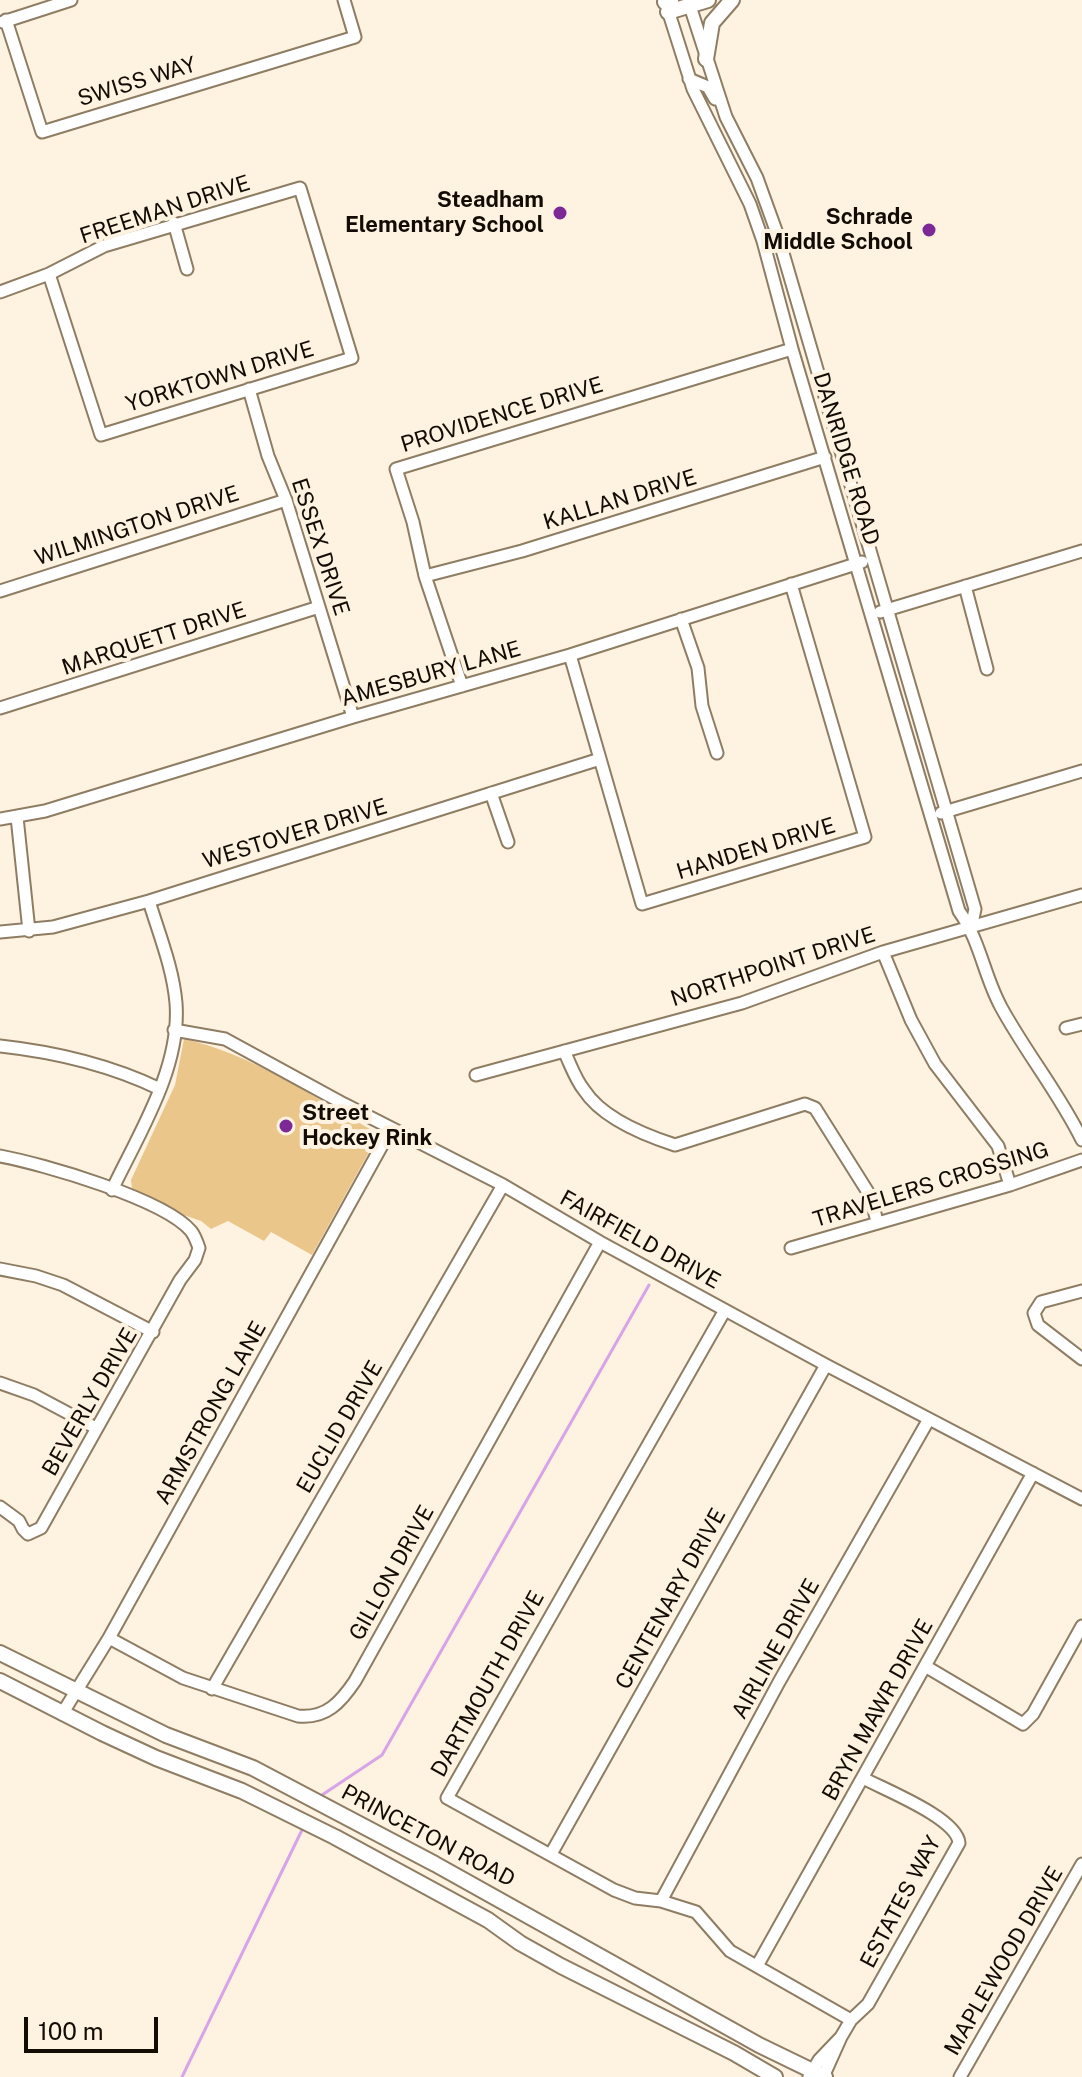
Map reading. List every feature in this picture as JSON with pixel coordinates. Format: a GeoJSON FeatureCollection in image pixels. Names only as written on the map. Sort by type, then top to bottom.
{"type":"FeatureCollection","features":[{"type":"Feature","properties":{"kind":"main road"},"geometry":{"type":"LineString","coordinates":[[667,4],[708,0]]}},
{"type":"Feature","properties":{"kind":"main road"},"geometry":{"type":"LineString","coordinates":[[706,59],[712,23],[732,0]]}},
{"type":"Feature","properties":{"kind":"main road","name":"PRINCETON ROAD"},"geometry":{"type":"LineString","coordinates":[[0,1653],[166,1735],[253,1768],[454,1874],[759,2045],[819,2075]]}},
{"type":"Feature","properties":{"kind":"main road","name":"PRINCETON ROAD"},"geometry":{"type":"LineString","coordinates":[[0,1681],[156,1758],[242,1791],[335,1837],[488,1920],[512,1938],[775,2077]]}},
{"type":"Feature","properties":{"kind":"main road"},"geometry":{"type":"LineString","coordinates":[[156,1758],[166,1735]]}},
{"type":"Feature","properties":{"kind":"main road"},"geometry":{"type":"LineString","coordinates":[[335,1837],[347,1818]]}},
{"type":"Feature","properties":{"kind":"main road"},"geometry":{"type":"LineString","coordinates":[[443,1895],[454,1874]]}},
{"type":"Feature","properties":{"kind":"main road"},"geometry":{"type":"LineString","coordinates":[[512,1938],[525,1914]]}},
{"type":"Feature","properties":{"kind":"street"},"geometry":{"type":"LineString","coordinates":[[3,21],[71,0]]}},
{"type":"Feature","properties":{"kind":"street","name":"SWISS WAY"},"geometry":{"type":"LineString","coordinates":[[3,21],[42,132],[355,37],[344,0]]}},
{"type":"Feature","properties":{"kind":"street","name":"DANRIDGE ROAD"},"geometry":{"type":"LineString","coordinates":[[689,3],[726,117],[757,178],[771,215],[975,909],[971,928]]}},
{"type":"Feature","properties":{"kind":"street","name":"DANRIDGE ROAD"},"geometry":{"type":"LineString","coordinates":[[667,4],[689,79],[750,204],[959,911],[971,928],[999,1005],[1065,1106],[1082,1140]]}},
{"type":"Feature","properties":{"kind":"street"},"geometry":{"type":"LineString","coordinates":[[683,60],[699,37]]}},
{"type":"Feature","properties":{"kind":"street"},"geometry":{"type":"LineString","coordinates":[[689,79],[708,87],[726,117]]}},
{"type":"Feature","properties":{"kind":"street","name":"FREEMAN DRIVE"},"geometry":{"type":"LineString","coordinates":[[0,292],[49,274],[104,246],[300,188],[352,358]]}},
{"type":"Feature","properties":{"kind":"street"},"geometry":{"type":"LineString","coordinates":[[174,223],[187,269]]}},
{"type":"Feature","properties":{"kind":"street","name":"YORKTOWN DRIVE"},"geometry":{"type":"LineString","coordinates":[[49,274],[101,435],[352,358]]}},
{"type":"Feature","properties":{"kind":"street","name":"PROVIDENCE DRIVE"},"geometry":{"type":"LineString","coordinates":[[462,686],[425,576],[413,522],[396,469],[792,349]]}},
{"type":"Feature","properties":{"kind":"street","name":"ESSEX DRIVE"},"geometry":{"type":"LineString","coordinates":[[249,389],[353,717]]}},
{"type":"Feature","properties":{"kind":"street","name":"KALLAN DRIVE"},"geometry":{"type":"LineString","coordinates":[[425,576],[522,551],[825,457]]}},
{"type":"Feature","properties":{"kind":"street","name":"WILMINGTON DRIVE"},"geometry":{"type":"LineString","coordinates":[[0,591],[286,500]]}},
{"type":"Feature","properties":{"kind":"street"},"geometry":{"type":"LineString","coordinates":[[872,614],[1082,551]]}},
{"type":"Feature","properties":{"kind":"street","name":"AMESBURY LANE"},"geometry":{"type":"LineString","coordinates":[[0,819],[45,811],[570,655],[871,559]]}},
{"type":"Feature","properties":{"kind":"street","name":"HANDEN DRIVE"},"geometry":{"type":"LineString","coordinates":[[600,759],[642,904],[865,837],[791,584]]}},
{"type":"Feature","properties":{"kind":"street"},"geometry":{"type":"LineString","coordinates":[[965,586],[987,669]]}},
{"type":"Feature","properties":{"kind":"street","name":"MARQUETT DRIVE"},"geometry":{"type":"LineString","coordinates":[[0,708],[319,607]]}},
{"type":"Feature","properties":{"kind":"street"},"geometry":{"type":"LineString","coordinates":[[681,619],[698,668],[702,706],[717,753]]}},
{"type":"Feature","properties":{"kind":"street"},"geometry":{"type":"LineString","coordinates":[[570,655],[600,759]]}},
{"type":"Feature","properties":{"kind":"street","name":"WESTOVER DRIVE"},"geometry":{"type":"LineString","coordinates":[[0,932],[53,927],[149,901],[600,759]]}},
{"type":"Feature","properties":{"kind":"street"},"geometry":{"type":"LineString","coordinates":[[930,816],[1082,771]]}},
{"type":"Feature","properties":{"kind":"street"},"geometry":{"type":"LineString","coordinates":[[491,793],[508,842]]}},
{"type":"Feature","properties":{"kind":"street"},"geometry":{"type":"LineString","coordinates":[[17,817],[29,931]]}},
{"type":"Feature","properties":{"kind":"street","name":"NORTHPOINT DRIVE"},"geometry":{"type":"LineString","coordinates":[[476,1075],[742,1003],[883,952],[1082,895]]}},
{"type":"Feature","properties":{"kind":"street"},"geometry":{"type":"LineString","coordinates":[[0,1156],[57,1169],[112,1190],[160,1089],[174,1030],[176,1004],[171,974],[149,901]]}},
{"type":"Feature","properties":{"kind":"street"},"geometry":{"type":"LineString","coordinates":[[883,952],[911,1020],[929,1053],[998,1146],[1010,1185]]}},
{"type":"Feature","properties":{"kind":"street"},"geometry":{"type":"LineString","coordinates":[[1066,1028],[1082,1024]]}},
{"type":"Feature","properties":{"kind":"street","name":"FAIRFIELD DRIVE"},"geometry":{"type":"LineString","coordinates":[[174,1030],[225,1039],[391,1129],[503,1185],[600,1242],[826,1365],[1082,1499]]}},
{"type":"Feature","properties":{"kind":"street"},"geometry":{"type":"LineString","coordinates":[[0,1046],[73,1058],[133,1076],[160,1089]]}},
{"type":"Feature","properties":{"kind":"street"},"geometry":{"type":"LineString","coordinates":[[564,1051],[584,1091],[603,1111],[656,1139],[675,1145],[805,1104],[815,1108],[871,1197],[877,1222]]}},
{"type":"Feature","properties":{"kind":"street","name":"ARMSTRONG LANE"},"geometry":{"type":"LineString","coordinates":[[62,1714],[109,1638],[391,1129]]}},
{"type":"Feature","properties":{"kind":"street","name":"TRAVELERS CROSSING"},"geometry":{"type":"LineString","coordinates":[[791,1248],[1010,1185],[1082,1160]]}},
{"type":"Feature","properties":{"kind":"street","name":"EUCLID DRIVE"},"geometry":{"type":"LineString","coordinates":[[212,1689],[503,1185]]}},
{"type":"Feature","properties":{"kind":"street","name":"BEVERLY DRIVE"},"geometry":{"type":"LineString","coordinates":[[0,1507],[19,1521],[28,1534],[41,1528],[180,1280],[195,1260],[199,1248],[191,1230],[150,1204],[112,1190]]}},
{"type":"Feature","properties":{"kind":"street","name":"GILLON DRIVE"},"geometry":{"type":"LineString","coordinates":[[109,1638],[183,1678],[212,1689],[309,1717],[323,1714],[344,1697],[600,1242]]}},
{"type":"Feature","properties":{"kind":"street"},"geometry":{"type":"LineString","coordinates":[[0,1269],[63,1285],[153,1332]]}},
{"type":"Feature","properties":{"kind":"street"},"geometry":{"type":"LineString","coordinates":[[1082,1291],[1041,1302],[1035,1309],[1034,1317],[1038,1325],[1082,1359]]}},
{"type":"Feature","properties":{"kind":"street","name":"DARTMOUTH DRIVE"},"geometry":{"type":"LineString","coordinates":[[725,1310],[447,1798],[614,1890],[696,1912],[730,1951],[851,2020]]}},
{"type":"Feature","properties":{"kind":"street","name":"CENTENARY DRIVE"},"geometry":{"type":"LineString","coordinates":[[551,1854],[826,1365]]}},
{"type":"Feature","properties":{"kind":"street"},"geometry":{"type":"LineString","coordinates":[[0,1383],[34,1395],[96,1428]]}},
{"type":"Feature","properties":{"kind":"street","name":"AIRLINE DRIVE"},"geometry":{"type":"LineString","coordinates":[[661,1901],[787,1668],[929,1419]]}},
{"type":"Feature","properties":{"kind":"street","name":"BRYN MAWR DRIVE"},"geometry":{"type":"LineString","coordinates":[[757,1966],[1033,1473]]}},
{"type":"Feature","properties":{"kind":"street"},"geometry":{"type":"LineString","coordinates":[[925,1666],[1023,1724],[1033,1714],[1082,1626]]}},
{"type":"Feature","properties":{"kind":"street","name":"ESTATES WAY"},"geometry":{"type":"LineString","coordinates":[[819,2075],[851,2020],[868,2004],[959,1843],[948,1823],[863,1778]]}},
{"type":"Feature","properties":{"kind":"street","name":"MAPLEWOOD DRIVE"},"geometry":{"type":"LineString","coordinates":[[960,2077],[1082,1864]]}},
{"type":"Feature","properties":{"kind":"shaded area"},"geometry":{"type":"Polygon","coordinates":[[[184,1039],[235,1055],[260,1067],[379,1134],[312,1255],[271,1232],[264,1241],[228,1221],[211,1229],[201,1221],[132,1188],[131,1180],[175,1085],[184,1039]]]}},
{"type":"Feature","properties":{"kind":"waterway"},"geometry":{"type":"LineString","coordinates":[[322,1795],[382,1755],[649,1285]]}},
{"type":"Feature","properties":{"kind":"waterway"},"geometry":{"type":"LineString","coordinates":[[182,2077],[302,1830]]}},
{"type":"Feature","properties":{"kind":"place","name":"Steadham Elementary School"},"geometry":{"type":"Point","coordinates":[560,213]}},
{"type":"Feature","properties":{"kind":"place","name":"Schrade Middle School"},"geometry":{"type":"Point","coordinates":[929,230]}},
{"type":"Feature","properties":{"kind":"place","name":"Street Hockey Rink"},"geometry":{"type":"Point","coordinates":[286,1126]}}]}
